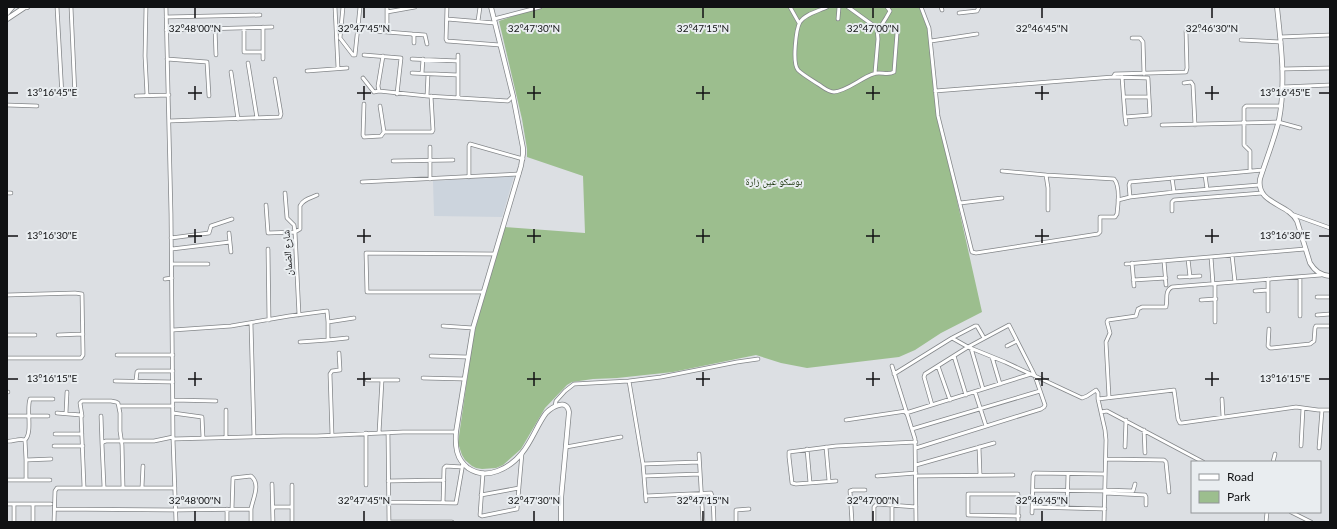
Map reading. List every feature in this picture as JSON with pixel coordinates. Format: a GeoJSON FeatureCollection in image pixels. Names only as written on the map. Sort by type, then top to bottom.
{"type":"FeatureCollection","features":[{"type":"Feature","properties":{"kind":"main road"},"geometry":{"type":"LineString","coordinates":[[7,13],[12,7]]}},
{"type":"Feature","properties":{"kind":"main road"},"geometry":{"type":"LineString","coordinates":[[7,19],[17,9],[26,7]]}},
{"type":"Feature","properties":{"kind":"main road"},"geometry":{"type":"LineString","coordinates":[[491,7],[513,96],[523,148],[523,159],[473,328],[467,357],[456,432],[456,452],[463,465],[469,469],[483,473],[502,469],[522,453],[542,418],[555,406],[564,405],[568,407],[569,410],[561,498],[561,522]]}},
{"type":"Feature","properties":{"kind":"main road"},"geometry":{"type":"LineString","coordinates":[[1277,7],[1282,69],[1281,106],[1278,122],[1259,185],[1266,198],[1294,215],[1301,231],[1310,263],[1321,275],[1330,276]]}},
{"type":"Feature","properties":{"kind":"street"},"geometry":{"type":"LineString","coordinates":[[57,7],[62,96]]}},
{"type":"Feature","properties":{"kind":"street"},"geometry":{"type":"LineString","coordinates":[[71,7],[75,96]]}},
{"type":"Feature","properties":{"kind":"street"},"geometry":{"type":"LineString","coordinates":[[146,7],[145,56],[147,96]]}},
{"type":"Feature","properties":{"kind":"street"},"geometry":{"type":"LineString","coordinates":[[166,7],[172,249],[173,438],[176,522]]}},
{"type":"Feature","properties":{"kind":"street"},"geometry":{"type":"LineString","coordinates":[[335,7],[338,68]]}},
{"type":"Feature","properties":{"kind":"street"},"geometry":{"type":"LineString","coordinates":[[343,7],[340,38],[353,55],[355,55],[360,7]]}},
{"type":"Feature","properties":{"kind":"street"},"geometry":{"type":"LineString","coordinates":[[387,7],[387,30],[389,32]]}},
{"type":"Feature","properties":{"kind":"street"},"geometry":{"type":"LineString","coordinates":[[387,12],[415,7]]}},
{"type":"Feature","properties":{"kind":"street"},"geometry":{"type":"LineString","coordinates":[[447,7],[446,39],[449,42],[500,45]]}},
{"type":"Feature","properties":{"kind":"street"},"geometry":{"type":"LineString","coordinates":[[478,22],[480,7]]}},
{"type":"Feature","properties":{"kind":"street"},"geometry":{"type":"LineString","coordinates":[[447,19],[478,22],[495,21],[540,7]]}},
{"type":"Feature","properties":{"kind":"street"},"geometry":{"type":"LineString","coordinates":[[790,7],[799,23]]}},
{"type":"Feature","properties":{"kind":"street"},"geometry":{"type":"LineString","coordinates":[[827,7],[804,18],[799,23],[795,60],[796,67],[800,71],[825,89],[832,92],[839,91],[875,73],[891,74],[894,72],[897,34],[892,27],[882,25]]}},
{"type":"Feature","properties":{"kind":"street"},"geometry":{"type":"LineString","coordinates":[[838,19],[839,7]]}},
{"type":"Feature","properties":{"kind":"street"},"geometry":{"type":"LineString","coordinates":[[848,7],[877,28],[878,39],[875,73]]}},
{"type":"Feature","properties":{"kind":"street"},"geometry":{"type":"LineString","coordinates":[[877,28],[882,25],[889,15],[890,11],[887,7]]}},
{"type":"Feature","properties":{"kind":"street"},"geometry":{"type":"LineString","coordinates":[[921,7],[928,23],[938,116],[971,250],[974,253],[1098,234],[1100,232],[1100,218],[1116,216],[1118,200],[1117,183],[1114,179],[1002,171]]}},
{"type":"Feature","properties":{"kind":"street"},"geometry":{"type":"LineString","coordinates":[[959,13],[977,11],[979,10],[979,7]]}},
{"type":"Feature","properties":{"kind":"street"},"geometry":{"type":"LineString","coordinates":[[166,17],[260,14]]}},
{"type":"Feature","properties":{"kind":"street"},"geometry":{"type":"LineString","coordinates":[[263,27],[263,59]]}},
{"type":"Feature","properties":{"kind":"street"},"geometry":{"type":"LineString","coordinates":[[166,30],[272,27]]}},
{"type":"Feature","properties":{"kind":"street"},"geometry":{"type":"LineString","coordinates":[[244,28],[244,51],[263,52]]}},
{"type":"Feature","properties":{"kind":"street"},"geometry":{"type":"LineString","coordinates":[[215,29],[216,55]]}},
{"type":"Feature","properties":{"kind":"street"},"geometry":{"type":"LineString","coordinates":[[1113,77],[1115,74],[1186,72],[1186,31],[1198,30]]}},
{"type":"Feature","properties":{"kind":"street"},"geometry":{"type":"LineString","coordinates":[[374,31],[426,35],[426,44]]}},
{"type":"Feature","properties":{"kind":"street"},"geometry":{"type":"LineString","coordinates":[[412,34],[414,36],[414,43]]}},
{"type":"Feature","properties":{"kind":"street"},"geometry":{"type":"LineString","coordinates":[[930,41],[977,34]]}},
{"type":"Feature","properties":{"kind":"street"},"geometry":{"type":"LineString","coordinates":[[1241,40],[1280,40],[1330,35]]}},
{"type":"Feature","properties":{"kind":"street"},"geometry":{"type":"LineString","coordinates":[[1132,38],[1140,38],[1143,42],[1144,74]]}},
{"type":"Feature","properties":{"kind":"street"},"geometry":{"type":"LineString","coordinates":[[364,55],[401,58],[397,94]]}},
{"type":"Feature","properties":{"kind":"street"},"geometry":{"type":"LineString","coordinates":[[458,55],[458,98]]}},
{"type":"Feature","properties":{"kind":"street"},"geometry":{"type":"LineString","coordinates":[[379,91],[378,86],[382,56]]}},
{"type":"Feature","properties":{"kind":"street"},"geometry":{"type":"LineString","coordinates":[[167,59],[207,62],[209,96]]}},
{"type":"Feature","properties":{"kind":"street"},"geometry":{"type":"LineString","coordinates":[[412,59],[458,61]]}},
{"type":"Feature","properties":{"kind":"street"},"geometry":{"type":"LineString","coordinates":[[422,73],[423,60]]}},
{"type":"Feature","properties":{"kind":"street"},"geometry":{"type":"LineString","coordinates":[[248,63],[257,118]]}},
{"type":"Feature","properties":{"kind":"street"},"geometry":{"type":"LineString","coordinates":[[307,71],[347,68]]}},
{"type":"Feature","properties":{"kind":"street"},"geometry":{"type":"LineString","coordinates":[[1282,69],[1330,68]]}},
{"type":"Feature","properties":{"kind":"street"},"geometry":{"type":"LineString","coordinates":[[231,72],[238,119]]}},
{"type":"Feature","properties":{"kind":"street"},"geometry":{"type":"LineString","coordinates":[[412,73],[458,74]]}},
{"type":"Feature","properties":{"kind":"street"},"geometry":{"type":"LineString","coordinates":[[364,104],[363,137],[381,136],[384,132],[432,132],[428,74]]}},
{"type":"Feature","properties":{"kind":"street"},"geometry":{"type":"LineString","coordinates":[[935,91],[1113,77],[1148,78],[1150,115],[1125,117]]}},
{"type":"Feature","properties":{"kind":"street"},"geometry":{"type":"LineString","coordinates":[[1122,77],[1126,124]]}},
{"type":"Feature","properties":{"kind":"street"},"geometry":{"type":"LineString","coordinates":[[169,120],[281,117],[275,78]]}},
{"type":"Feature","properties":{"kind":"street"},"geometry":{"type":"LineString","coordinates":[[363,78],[374,92],[379,91],[397,94],[508,101],[513,96]]}},
{"type":"Feature","properties":{"kind":"street"},"geometry":{"type":"LineString","coordinates":[[1184,82],[1191,82],[1193,85],[1194,125]]}},
{"type":"Feature","properties":{"kind":"street"},"geometry":{"type":"LineString","coordinates":[[1282,87],[1330,85]]}},
{"type":"Feature","properties":{"kind":"street"},"geometry":{"type":"LineString","coordinates":[[136,96],[169,95]]}},
{"type":"Feature","properties":{"kind":"street"},"geometry":{"type":"LineString","coordinates":[[1124,97],[1149,97]]}},
{"type":"Feature","properties":{"kind":"street"},"geometry":{"type":"LineString","coordinates":[[7,105],[38,106]]}},
{"type":"Feature","properties":{"kind":"street"},"geometry":{"type":"LineString","coordinates":[[380,106],[384,132]]}},
{"type":"Feature","properties":{"kind":"street"},"geometry":{"type":"LineString","coordinates":[[1250,171],[1250,150],[1244,145],[1244,109],[1246,106],[1281,106]]}},
{"type":"Feature","properties":{"kind":"street"},"geometry":{"type":"LineString","coordinates":[[1162,125],[1278,122],[1300,128]]}},
{"type":"Feature","properties":{"kind":"street"},"geometry":{"type":"LineString","coordinates":[[469,177],[470,144],[523,159]]}},
{"type":"Feature","properties":{"kind":"street"},"geometry":{"type":"LineString","coordinates":[[430,147],[430,179]]}},
{"type":"Feature","properties":{"kind":"street"},"geometry":{"type":"LineString","coordinates":[[393,161],[453,160]]}},
{"type":"Feature","properties":{"kind":"street"},"geometry":{"type":"LineString","coordinates":[[1130,197],[1130,182],[1263,170]]}},
{"type":"Feature","properties":{"kind":"street"},"geometry":{"type":"LineString","coordinates":[[362,182],[519,174]]}},
{"type":"Feature","properties":{"kind":"street"},"geometry":{"type":"LineString","coordinates":[[1046,175],[1048,188],[1048,210]]}},
{"type":"Feature","properties":{"kind":"street"},"geometry":{"type":"LineString","coordinates":[[1205,175],[1207,189]]}},
{"type":"Feature","properties":{"kind":"street"},"geometry":{"type":"LineString","coordinates":[[1172,178],[1174,192]]}},
{"type":"Feature","properties":{"kind":"street"},"geometry":{"type":"LineString","coordinates":[[1118,200],[1130,197],[1174,192],[1259,185]]}},
{"type":"Feature","properties":{"kind":"street","name":"شارع الضمان"},"geometry":{"type":"LineString","coordinates":[[285,193],[287,218],[294,225],[295,232],[299,315]]}},
{"type":"Feature","properties":{"kind":"street"},"geometry":{"type":"LineString","coordinates":[[1172,210],[1172,202],[1174,200],[1262,193]]}},
{"type":"Feature","properties":{"kind":"street"},"geometry":{"type":"LineString","coordinates":[[266,205],[268,233],[295,232],[300,229],[301,203],[317,195]]}},
{"type":"Feature","properties":{"kind":"street"},"geometry":{"type":"LineString","coordinates":[[960,203],[1002,198]]}},
{"type":"Feature","properties":{"kind":"street"},"geometry":{"type":"LineString","coordinates":[[1294,215],[1330,228]]}},
{"type":"Feature","properties":{"kind":"street"},"geometry":{"type":"LineString","coordinates":[[171,238],[209,233],[211,226],[232,219]]}},
{"type":"Feature","properties":{"kind":"street"},"geometry":{"type":"LineString","coordinates":[[229,233],[231,252]]}},
{"type":"Feature","properties":{"kind":"street"},"geometry":{"type":"LineString","coordinates":[[172,249],[230,242]]}},
{"type":"Feature","properties":{"kind":"street"},"geometry":{"type":"LineString","coordinates":[[268,249],[269,320]]}},
{"type":"Feature","properties":{"kind":"street"},"geometry":{"type":"LineString","coordinates":[[1126,264],[1305,249]]}},
{"type":"Feature","properties":{"kind":"street"},"geometry":{"type":"LineString","coordinates":[[483,292],[367,292],[366,253],[494,254]]}},
{"type":"Feature","properties":{"kind":"street"},"geometry":{"type":"LineString","coordinates":[[1232,255],[1235,282]]}},
{"type":"Feature","properties":{"kind":"street"},"geometry":{"type":"LineString","coordinates":[[1211,257],[1216,299],[1215,322]]}},
{"type":"Feature","properties":{"kind":"street"},"geometry":{"type":"LineString","coordinates":[[1188,259],[1190,277]]}},
{"type":"Feature","properties":{"kind":"street"},"geometry":{"type":"LineString","coordinates":[[1164,261],[1166,285]]}},
{"type":"Feature","properties":{"kind":"street"},"geometry":{"type":"LineString","coordinates":[[1132,263],[1134,286]]}},
{"type":"Feature","properties":{"kind":"street"},"geometry":{"type":"LineString","coordinates":[[172,264],[208,264]]}},
{"type":"Feature","properties":{"kind":"street"},"geometry":{"type":"LineString","coordinates":[[1109,397],[1106,342],[1110,333],[1107,322],[1108,320],[1136,316],[1138,309],[1142,307],[1166,307],[1167,292],[1172,287],[1321,275]]}},
{"type":"Feature","properties":{"kind":"street"},"geometry":{"type":"LineString","coordinates":[[1179,277],[1200,276]]}},
{"type":"Feature","properties":{"kind":"street"},"geometry":{"type":"LineString","coordinates":[[1300,277],[1300,316]]}},
{"type":"Feature","properties":{"kind":"street"},"geometry":{"type":"LineString","coordinates":[[165,279],[172,278]]}},
{"type":"Feature","properties":{"kind":"street"},"geometry":{"type":"LineString","coordinates":[[1133,280],[1166,278]]}},
{"type":"Feature","properties":{"kind":"street"},"geometry":{"type":"LineString","coordinates":[[1268,279],[1268,311]]}},
{"type":"Feature","properties":{"kind":"street"},"geometry":{"type":"LineString","coordinates":[[1255,291],[1268,290]]}},
{"type":"Feature","properties":{"kind":"street"},"geometry":{"type":"LineString","coordinates":[[7,295],[80,294],[82,298],[83,334],[83,355],[81,358],[7,358]]}},
{"type":"Feature","properties":{"kind":"street"},"geometry":{"type":"LineString","coordinates":[[1317,296],[1330,297]]}},
{"type":"Feature","properties":{"kind":"street"},"geometry":{"type":"LineString","coordinates":[[1201,300],[1216,299]]}},
{"type":"Feature","properties":{"kind":"street"},"geometry":{"type":"LineString","coordinates":[[173,330],[231,326],[327,311],[328,340]]}},
{"type":"Feature","properties":{"kind":"street"},"geometry":{"type":"LineString","coordinates":[[1317,314],[1330,314]]}},
{"type":"Feature","properties":{"kind":"street"},"geometry":{"type":"LineString","coordinates":[[328,322],[354,318]]}},
{"type":"Feature","properties":{"kind":"street"},"geometry":{"type":"LineString","coordinates":[[251,323],[254,437]]}},
{"type":"Feature","properties":{"kind":"street"},"geometry":{"type":"LineString","coordinates":[[916,448],[1043,408],[1045,405],[1035,376],[1009,325],[954,356],[924,376],[932,405]]}},
{"type":"Feature","properties":{"kind":"street"},"geometry":{"type":"LineString","coordinates":[[443,326],[473,328]]}},
{"type":"Feature","properties":{"kind":"street"},"geometry":{"type":"LineString","coordinates":[[894,374],[952,338],[976,326],[984,338]]}},
{"type":"Feature","properties":{"kind":"street"},"geometry":{"type":"LineString","coordinates":[[1269,329],[1268,346],[1272,348],[1310,344],[1314,341],[1316,326],[1330,326]]}},
{"type":"Feature","properties":{"kind":"street"},"geometry":{"type":"LineString","coordinates":[[58,334],[83,334]]}},
{"type":"Feature","properties":{"kind":"street"},"geometry":{"type":"LineString","coordinates":[[7,335],[35,336]]}},
{"type":"Feature","properties":{"kind":"street"},"geometry":{"type":"LineString","coordinates":[[300,342],[347,338]]}},
{"type":"Feature","properties":{"kind":"street"},"geometry":{"type":"LineString","coordinates":[[952,338],[1082,398],[1096,390],[1098,393],[1106,436],[1104,522]]}},
{"type":"Feature","properties":{"kind":"street"},"geometry":{"type":"LineString","coordinates":[[1008,346],[1017,341]]}},
{"type":"Feature","properties":{"kind":"street"},"geometry":{"type":"LineString","coordinates":[[970,347],[983,389]]}},
{"type":"Feature","properties":{"kind":"street"},"geometry":{"type":"LineString","coordinates":[[332,435],[330,374],[340,370],[339,353]]}},
{"type":"Feature","properties":{"kind":"street"},"geometry":{"type":"LineString","coordinates":[[117,355],[173,355]]}},
{"type":"Feature","properties":{"kind":"street"},"geometry":{"type":"LineString","coordinates":[[431,356],[467,357]]}},
{"type":"Feature","properties":{"kind":"street"},"geometry":{"type":"LineString","coordinates":[[954,356],[966,395]]}},
{"type":"Feature","properties":{"kind":"street"},"geometry":{"type":"LineString","coordinates":[[992,356],[1000,384]]}},
{"type":"Feature","properties":{"kind":"street"},"geometry":{"type":"LineString","coordinates":[[555,406],[556,401],[574,384],[629,381],[667,376],[758,359]]}},
{"type":"Feature","properties":{"kind":"street"},"geometry":{"type":"LineString","coordinates":[[892,366],[916,442],[916,522]]}},
{"type":"Feature","properties":{"kind":"street"},"geometry":{"type":"LineString","coordinates":[[938,366],[950,400]]}},
{"type":"Feature","properties":{"kind":"street"},"geometry":{"type":"LineString","coordinates":[[136,381],[138,371],[173,371]]}},
{"type":"Feature","properties":{"kind":"street"},"geometry":{"type":"LineString","coordinates":[[846,420],[906,412],[950,400],[1031,374]]}},
{"type":"Feature","properties":{"kind":"street"},"geometry":{"type":"LineString","coordinates":[[423,378],[464,378]]}},
{"type":"Feature","properties":{"kind":"street"},"geometry":{"type":"LineString","coordinates":[[366,380],[398,380]]}},
{"type":"Feature","properties":{"kind":"street"},"geometry":{"type":"LineString","coordinates":[[379,433],[382,380]]}},
{"type":"Feature","properties":{"kind":"street"},"geometry":{"type":"LineString","coordinates":[[115,381],[173,382]]}},
{"type":"Feature","properties":{"kind":"street"},"geometry":{"type":"LineString","coordinates":[[629,381],[643,464],[646,500]]}},
{"type":"Feature","properties":{"kind":"street"},"geometry":{"type":"LineString","coordinates":[[1098,399],[1174,390],[1177,415],[1180,422],[1290,408],[1330,410]]}},
{"type":"Feature","properties":{"kind":"street"},"geometry":{"type":"LineString","coordinates":[[912,429],[1040,391]]}},
{"type":"Feature","properties":{"kind":"street"},"geometry":{"type":"LineString","coordinates":[[66,413],[67,392]]}},
{"type":"Feature","properties":{"kind":"street"},"geometry":{"type":"LineString","coordinates":[[975,392],[986,426]]}},
{"type":"Feature","properties":{"kind":"street"},"geometry":{"type":"LineString","coordinates":[[26,480],[25,440],[28,438],[30,399],[53,399]]}},
{"type":"Feature","properties":{"kind":"street"},"geometry":{"type":"LineString","coordinates":[[1222,399],[1224,417]]}},
{"type":"Feature","properties":{"kind":"street"},"geometry":{"type":"LineString","coordinates":[[173,400],[216,401]]}},
{"type":"Feature","properties":{"kind":"street"},"geometry":{"type":"LineString","coordinates":[[84,487],[82,416],[80,403],[82,401],[114,401],[118,403],[123,487]]}},
{"type":"Feature","properties":{"kind":"street"},"geometry":{"type":"LineString","coordinates":[[119,406],[173,406]]}},
{"type":"Feature","properties":{"kind":"street"},"geometry":{"type":"LineString","coordinates":[[1301,446],[1303,408]]}},
{"type":"Feature","properties":{"kind":"street"},"geometry":{"type":"LineString","coordinates":[[226,410],[226,437]]}},
{"type":"Feature","properties":{"kind":"street"},"geometry":{"type":"LineString","coordinates":[[1319,448],[1322,410]]}},
{"type":"Feature","properties":{"kind":"street"},"geometry":{"type":"LineString","coordinates":[[1101,412],[1107,411],[1126,420],[1201,461]]}},
{"type":"Feature","properties":{"kind":"street"},"geometry":{"type":"LineString","coordinates":[[57,413],[80,414],[82,416]]}},
{"type":"Feature","properties":{"kind":"street"},"geometry":{"type":"LineString","coordinates":[[173,413],[202,417],[203,438]]}},
{"type":"Feature","properties":{"kind":"street"},"geometry":{"type":"LineString","coordinates":[[7,416],[48,416]]}},
{"type":"Feature","properties":{"kind":"street"},"geometry":{"type":"LineString","coordinates":[[101,416],[104,487]]}},
{"type":"Feature","properties":{"kind":"street"},"geometry":{"type":"LineString","coordinates":[[1124,447],[1126,420]]}},
{"type":"Feature","properties":{"kind":"street"},"geometry":{"type":"LineString","coordinates":[[1144,430],[1145,453]]}},
{"type":"Feature","properties":{"kind":"street"},"geometry":{"type":"LineString","coordinates":[[102,444],[104,442],[154,441],[173,438],[456,432]]}},
{"type":"Feature","properties":{"kind":"street"},"geometry":{"type":"LineString","coordinates":[[366,433],[366,485]]}},
{"type":"Feature","properties":{"kind":"street"},"geometry":{"type":"LineString","coordinates":[[388,433],[389,522],[452,522]]}},
{"type":"Feature","properties":{"kind":"street"},"geometry":{"type":"LineString","coordinates":[[55,434],[82,434]]}},
{"type":"Feature","properties":{"kind":"street"},"geometry":{"type":"LineString","coordinates":[[566,447],[621,437]]}},
{"type":"Feature","properties":{"kind":"street"},"geometry":{"type":"LineString","coordinates":[[7,441],[12,442],[19,439],[25,440]]}},
{"type":"Feature","properties":{"kind":"street"},"geometry":{"type":"LineString","coordinates":[[836,481],[792,483],[789,452],[807,449],[916,442]]}},
{"type":"Feature","properties":{"kind":"street"},"geometry":{"type":"LineString","coordinates":[[916,465],[994,443]]}},
{"type":"Feature","properties":{"kind":"street"},"geometry":{"type":"LineString","coordinates":[[54,446],[82,446]]}},
{"type":"Feature","properties":{"kind":"street"},"geometry":{"type":"LineString","coordinates":[[979,447],[980,475]]}},
{"type":"Feature","properties":{"kind":"street"},"geometry":{"type":"LineString","coordinates":[[826,448],[829,481]]}},
{"type":"Feature","properties":{"kind":"street"},"geometry":{"type":"LineString","coordinates":[[807,449],[810,483]]}},
{"type":"Feature","properties":{"kind":"street"},"geometry":{"type":"LineString","coordinates":[[483,473],[480,515],[482,516],[517,509],[522,453]]}},
{"type":"Feature","properties":{"kind":"street"},"geometry":{"type":"LineString","coordinates":[[699,454],[703,522]]}},
{"type":"Feature","properties":{"kind":"street"},"geometry":{"type":"LineString","coordinates":[[1273,461],[1274,454]]}},
{"type":"Feature","properties":{"kind":"street"},"geometry":{"type":"LineString","coordinates":[[26,460],[51,459]]}},
{"type":"Feature","properties":{"kind":"street"},"geometry":{"type":"LineString","coordinates":[[1106,459],[1164,460],[1166,462],[1170,492]]}},
{"type":"Feature","properties":{"kind":"street"},"geometry":{"type":"LineString","coordinates":[[643,464],[700,462]]}},
{"type":"Feature","properties":{"kind":"street"},"geometry":{"type":"LineString","coordinates":[[388,502],[443,503],[454,503],[456,501],[463,465],[445,467],[443,503]]}},
{"type":"Feature","properties":{"kind":"street"},"geometry":{"type":"LineString","coordinates":[[142,487],[143,466]]}},
{"type":"Feature","properties":{"kind":"street"},"geometry":{"type":"LineString","coordinates":[[1032,513],[1032,476],[1034,473],[1105,474]]}},
{"type":"Feature","properties":{"kind":"street"},"geometry":{"type":"LineString","coordinates":[[644,476],[700,474]]}},
{"type":"Feature","properties":{"kind":"street"},"geometry":{"type":"LineString","coordinates":[[877,476],[916,474],[1013,475]]}},
{"type":"Feature","properties":{"kind":"street"},"geometry":{"type":"LineString","coordinates":[[1067,508],[1068,474]]}},
{"type":"Feature","properties":{"kind":"street"},"geometry":{"type":"LineString","coordinates":[[232,509],[232,478],[251,476],[254,478],[256,485],[251,509],[251,522]]}},
{"type":"Feature","properties":{"kind":"street"},"geometry":{"type":"LineString","coordinates":[[7,480],[50,480]]}},
{"type":"Feature","properties":{"kind":"street"},"geometry":{"type":"LineString","coordinates":[[388,481],[444,480]]}},
{"type":"Feature","properties":{"kind":"street"},"geometry":{"type":"LineString","coordinates":[[272,484],[273,522]]}},
{"type":"Feature","properties":{"kind":"street"},"geometry":{"type":"LineString","coordinates":[[1033,490],[1133,491],[1135,484]]}},
{"type":"Feature","properties":{"kind":"street"},"geometry":{"type":"LineString","coordinates":[[292,485],[292,522]]}},
{"type":"Feature","properties":{"kind":"street"},"geometry":{"type":"LineString","coordinates":[[54,522],[57,488],[175,488]]}},
{"type":"Feature","properties":{"kind":"street"},"geometry":{"type":"LineString","coordinates":[[482,495],[519,488]]}},
{"type":"Feature","properties":{"kind":"street"},"geometry":{"type":"LineString","coordinates":[[852,522],[850,491],[865,490]]}},
{"type":"Feature","properties":{"kind":"street"},"geometry":{"type":"LineString","coordinates":[[1105,491],[1145,495],[1146,505]]}},
{"type":"Feature","properties":{"kind":"street"},"geometry":{"type":"LineString","coordinates":[[646,496],[701,493],[712,494],[714,522]]}},
{"type":"Feature","properties":{"kind":"street"},"geometry":{"type":"LineString","coordinates":[[1018,522],[1019,516],[1018,494],[968,494],[968,515],[1019,516]]}},
{"type":"Feature","properties":{"kind":"street"},"geometry":{"type":"LineString","coordinates":[[874,522],[875,505],[879,503],[916,507]]}},
{"type":"Feature","properties":{"kind":"street"},"geometry":{"type":"LineString","coordinates":[[7,504],[51,504]]}},
{"type":"Feature","properties":{"kind":"street"},"geometry":{"type":"LineString","coordinates":[[14,504],[14,522]]}},
{"type":"Feature","properties":{"kind":"street"},"geometry":{"type":"LineString","coordinates":[[33,504],[33,522]]}},
{"type":"Feature","properties":{"kind":"street"},"geometry":{"type":"LineString","coordinates":[[892,505],[892,522]]}},
{"type":"Feature","properties":{"kind":"street"},"geometry":{"type":"LineString","coordinates":[[273,509],[274,507],[292,507]]}},
{"type":"Feature","properties":{"kind":"street"},"geometry":{"type":"LineString","coordinates":[[1032,507],[1105,509]]}},
{"type":"Feature","properties":{"kind":"street"},"geometry":{"type":"LineString","coordinates":[[55,509],[251,509]]}},
{"type":"Feature","properties":{"kind":"street"},"geometry":{"type":"LineString","coordinates":[[227,509],[227,522]]}},
{"type":"Feature","properties":{"kind":"street"},"geometry":{"type":"LineString","coordinates":[[736,522],[736,510],[749,509]]}},
{"type":"Feature","properties":{"kind":"street"},"geometry":{"type":"LineString","coordinates":[[1292,513],[1311,522]]}},
{"type":"Feature","properties":{"kind":"shaded area"},"geometry":{"type":"Polygon","coordinates":[[[514,176],[502,217],[434,216],[433,181],[514,176]]]}},
{"type":"Feature","properties":{"kind":"green space","name":"بوسكو عين زارة"},"geometry":{"type":"Polygon","coordinates":[[[539,7],[919,7],[929,32],[936,107],[982,312],[941,333],[915,350],[899,357],[807,368],[781,363],[756,355],[673,372],[572,382],[567,385],[545,408],[521,449],[503,465],[496,468],[482,469],[472,466],[465,460],[458,443],[473,338],[505,227],[585,233],[583,176],[527,157],[522,119],[499,21],[539,7]]]}}]}
